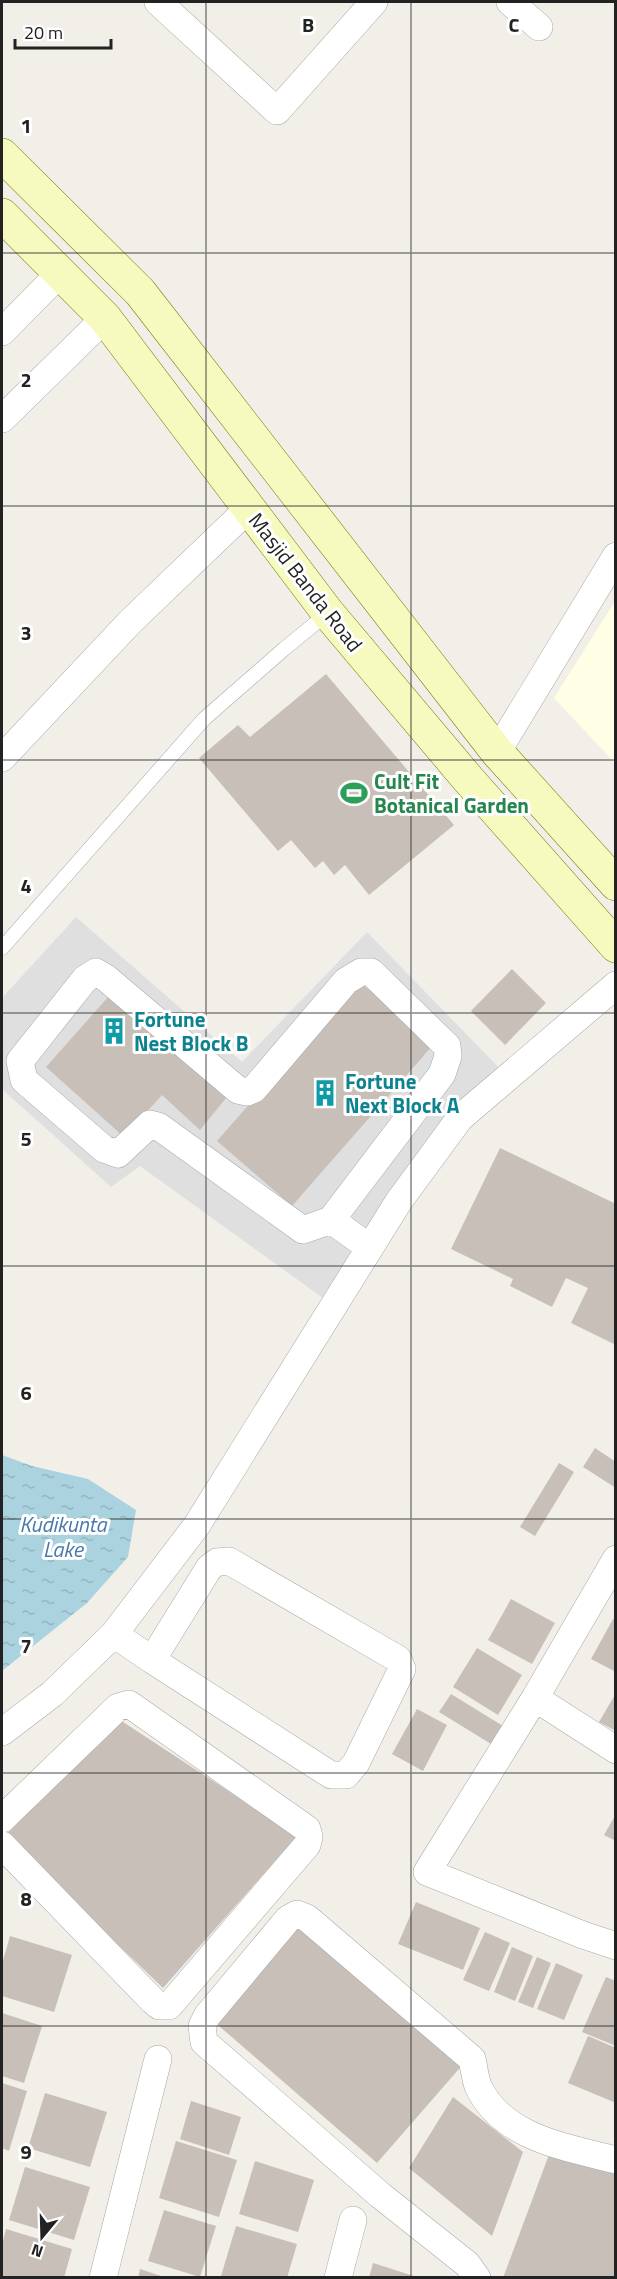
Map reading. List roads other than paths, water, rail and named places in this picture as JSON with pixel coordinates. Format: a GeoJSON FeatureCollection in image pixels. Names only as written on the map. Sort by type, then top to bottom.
{"type":"FeatureCollection","features":[{"type":"Feature","properties":{"kind":"main road"},"geometry":{"type":"LineString","coordinates":[[2,155],[140,292],[497,752],[615,884]]}},
{"type":"Feature","properties":{"kind":"main road","name":"Masjid Banda Road"},"geometry":{"type":"LineString","coordinates":[[2,215],[105,318],[328,613],[468,779],[615,946]]}},
{"type":"Feature","properties":{"kind":"street"},"geometry":{"type":"LineString","coordinates":[[158,2],[278,111],[374,2]]}},
{"type":"Feature","properties":{"kind":"street"},"geometry":{"type":"LineString","coordinates":[[510,2],[539,27]]}},
{"type":"Feature","properties":{"kind":"street"},"geometry":{"type":"LineString","coordinates":[[2,332],[60,273]]}},
{"type":"Feature","properties":{"kind":"street"},"geometry":{"type":"LineString","coordinates":[[2,419],[105,318]]}},
{"type":"Feature","properties":{"kind":"street"},"geometry":{"type":"LineString","coordinates":[[2,758],[130,622],[248,509]]}},
{"type":"Feature","properties":{"kind":"street"},"geometry":{"type":"LineString","coordinates":[[497,752],[615,556]]}},
{"type":"Feature","properties":{"kind":"street"},"geometry":{"type":"LineString","coordinates":[[96,972],[238,1090],[247,1092],[254,1089],[346,981],[361,972],[371,972],[447,1046],[448,1056],[442,1074],[331,1221],[303,1230],[158,1126],[150,1124],[118,1154],[104,1149],[24,1080],[20,1061],[85,979],[96,972]]}},
{"type":"Feature","properties":{"kind":"street"},"geometry":{"type":"LineString","coordinates":[[2,1732],[52,1694],[114,1634],[197,1525],[399,1201],[460,1118],[615,985]]}},
{"type":"Feature","properties":{"kind":"street"},"geometry":{"type":"LineString","coordinates":[[331,1221],[370,1248]]}},
{"type":"Feature","properties":{"kind":"street"},"geometry":{"type":"LineString","coordinates":[[615,1558],[608,1589],[535,1698],[427,1872],[615,1946]]}},
{"type":"Feature","properties":{"kind":"street"},"geometry":{"type":"LineString","coordinates":[[114,1634],[152,1660],[331,1775],[346,1775],[356,1763],[402,1669],[398,1659],[229,1561],[217,1562],[209,1568],[152,1660]]}},
{"type":"Feature","properties":{"kind":"street"},"geometry":{"type":"LineString","coordinates":[[535,1698],[615,1750]]}},
{"type":"Feature","properties":{"kind":"street"},"geometry":{"type":"LineString","coordinates":[[2,1819],[118,1707],[129,1704],[307,1829],[309,1838],[307,1845],[169,2006],[159,2006],[153,2001],[2,1845]]}},
{"type":"Feature","properties":{"kind":"street"},"geometry":{"type":"LineString","coordinates":[[477,2277],[467,2264],[380,2195],[204,2042],[202,2026],[207,2016],[288,1919],[297,1914],[307,1918],[472,2059],[478,2086],[501,2118],[544,2141],[615,2160]]}},
{"type":"Feature","properties":{"kind":"street"},"geometry":{"type":"LineString","coordinates":[[103,2277],[158,2059]]}},
{"type":"Feature","properties":{"kind":"street"},"geometry":{"type":"LineString","coordinates":[[338,2277],[353,2220]]}},
{"type":"Feature","properties":{"kind":"lane"},"geometry":{"type":"LineString","coordinates":[[2,948],[204,719],[328,613]]}},
{"type":"Feature","properties":{"kind":"water","name":"Kudikunta Lake"},"geometry":{"type":"Polygon","coordinates":[[[2,1455],[32,1466],[88,1479],[136,1510],[128,1557],[87,1603],[2,1671],[2,1455]]]}},
{"type":"Feature","properties":{"kind":"place","name":"Cult Fit Botanical Garden"},"geometry":{"type":"Point","coordinates":[354,793]}},
{"type":"Feature","properties":{"kind":"place","name":"Fortune Nest Block B"},"geometry":{"type":"Point","coordinates":[114,1031]}},
{"type":"Feature","properties":{"kind":"place","name":"Fortune Next Block A"},"geometry":{"type":"Point","coordinates":[325,1093]}}]}
